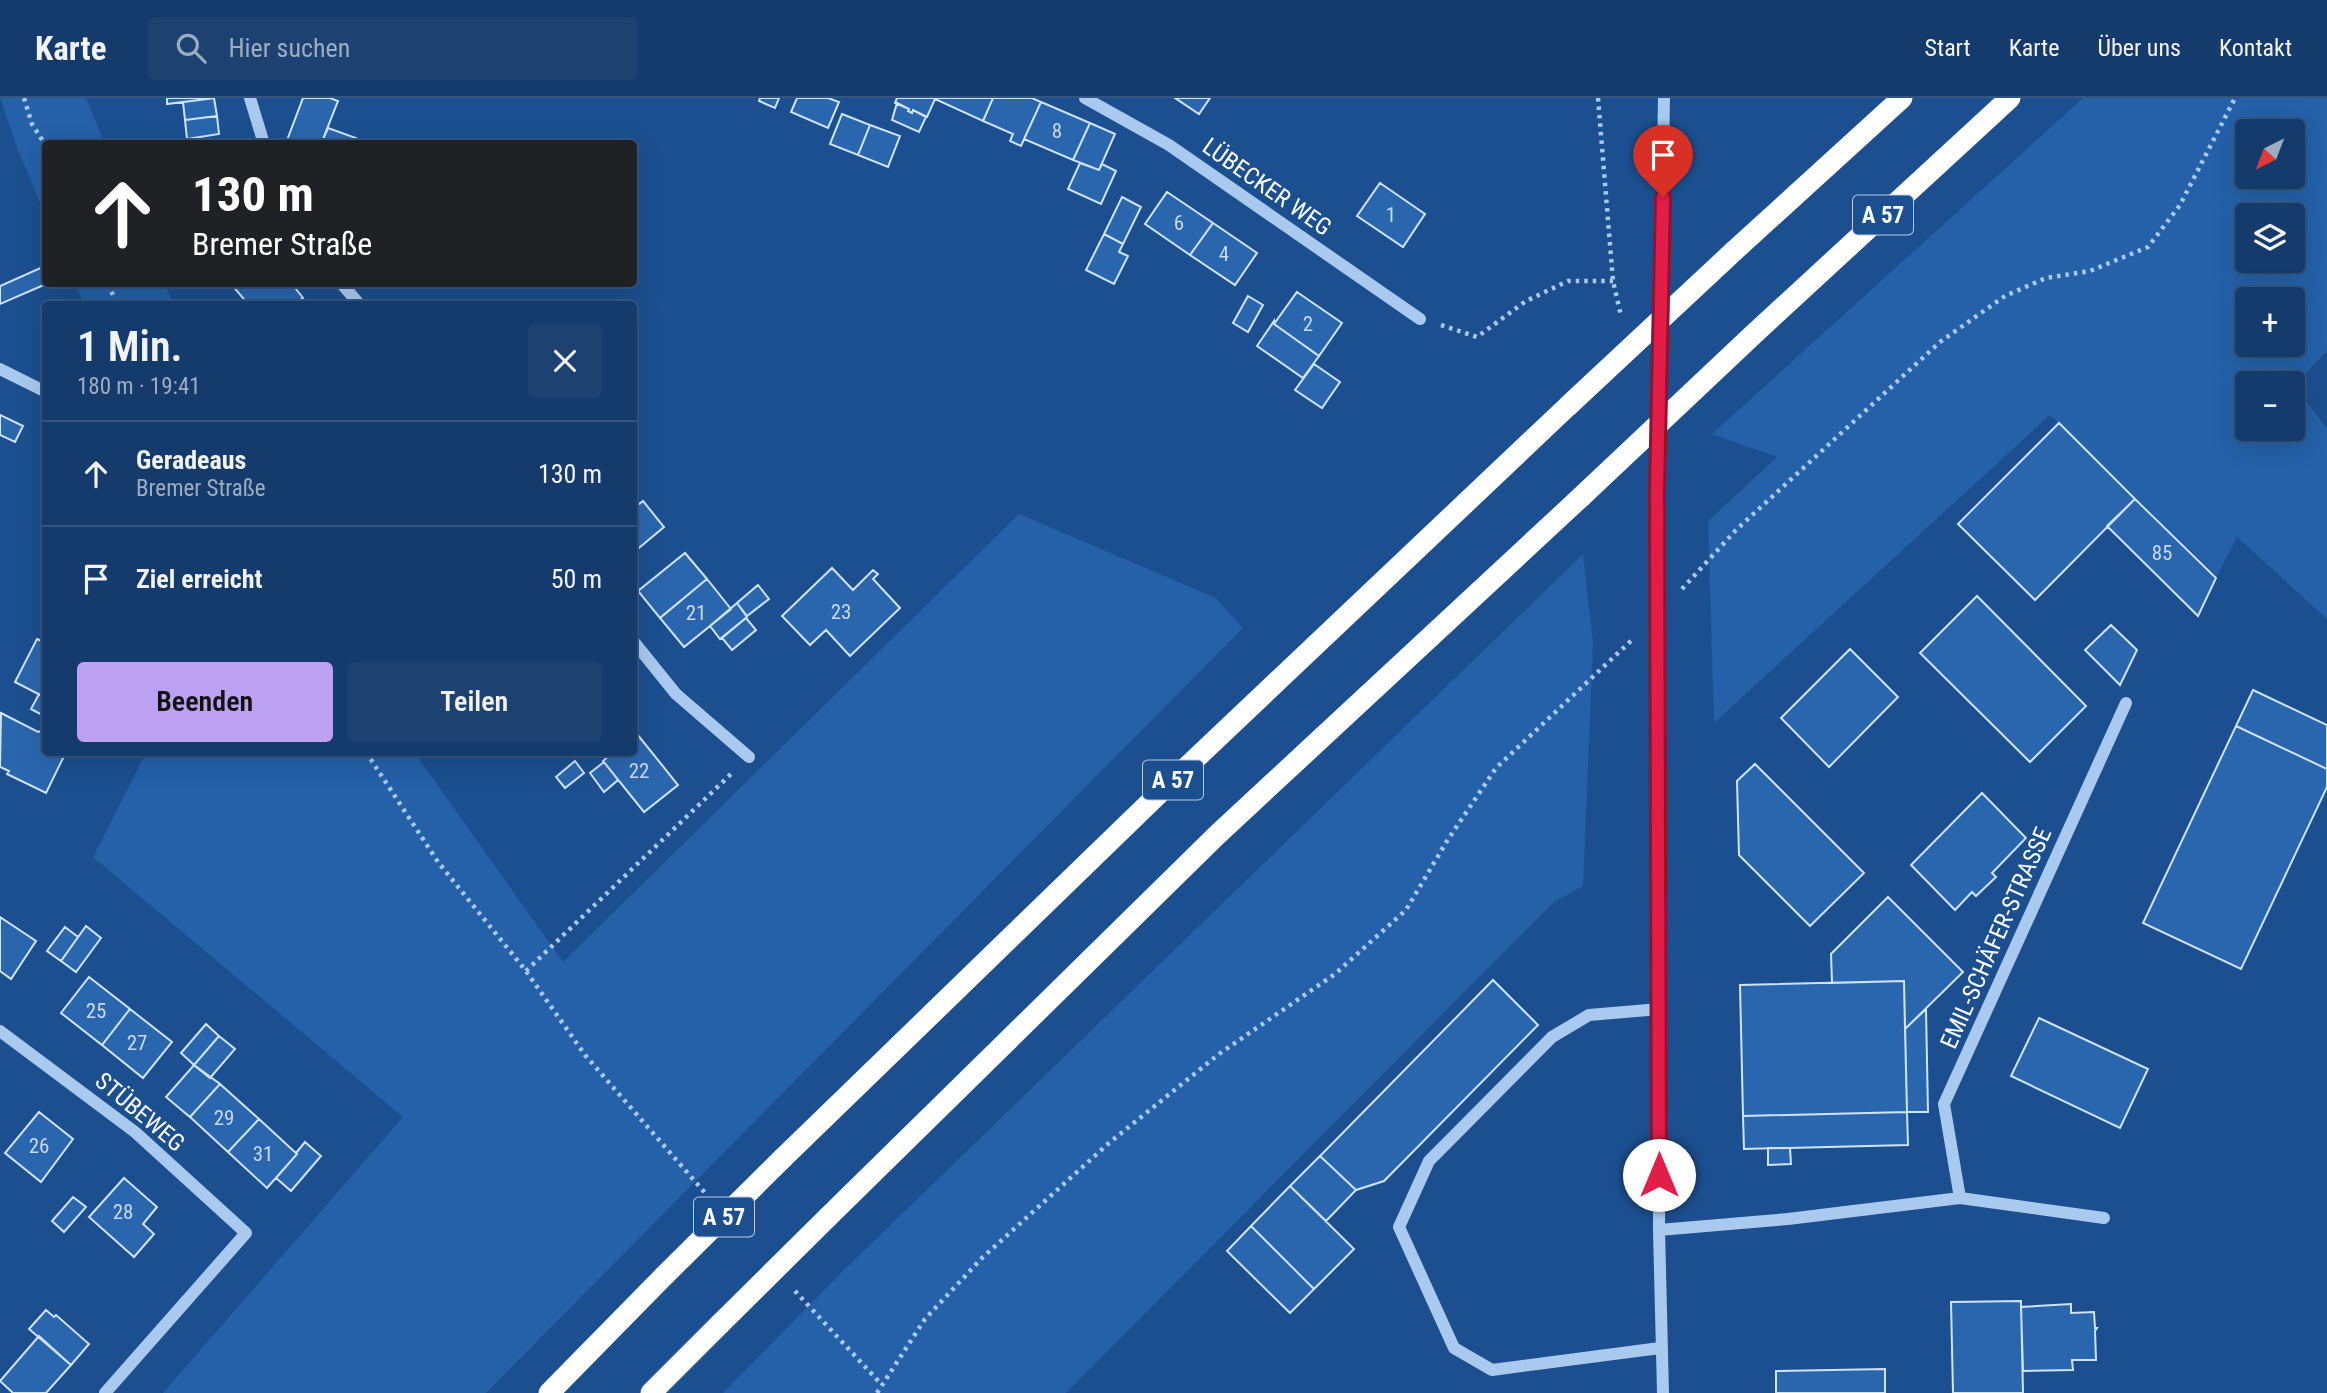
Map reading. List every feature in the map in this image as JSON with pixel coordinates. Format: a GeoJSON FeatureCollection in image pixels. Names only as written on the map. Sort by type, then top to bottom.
{"type":"FeatureCollection","features":[{"type":"Feature","properties":{"kind":"highway","name":"A 57"},"geometry":{"type":"LineString","coordinates":[[549,1393],[783,1158],[1173,780],[1568,405],[1902,98]]}},
{"type":"Feature","properties":{"kind":"highway","name":"A 57"},"geometry":{"type":"LineString","coordinates":[[652,1393],[1217,835],[2010,98]]}},
{"type":"Feature","properties":{"kind":"street"},"geometry":{"type":"LineString","coordinates":[[250,98],[263,140]]}},
{"type":"Feature","properties":{"kind":"street","name":"LÜBECKER WEG"},"geometry":{"type":"LineString","coordinates":[[1085,98],[1169,145],[1420,319]]}},
{"type":"Feature","properties":{"kind":"street"},"geometry":{"type":"LineString","coordinates":[[1663,1393],[1659,1230],[1657,492],[1664,98]]}},
{"type":"Feature","properties":{"kind":"street"},"geometry":{"type":"LineString","coordinates":[[345,287],[356,301]]}},
{"type":"Feature","properties":{"kind":"street"},"geometry":{"type":"LineString","coordinates":[[0,369],[42,390]]}},
{"type":"Feature","properties":{"kind":"street"},"geometry":{"type":"LineString","coordinates":[[637,646],[676,694],[749,757]]}},
{"type":"Feature","properties":{"kind":"street","name":"EMIL-SCHÄFER-STRASSE"},"geometry":{"type":"LineString","coordinates":[[1961,1198],[1944,1104],[2126,703]]}},
{"type":"Feature","properties":{"kind":"street"},"geometry":{"type":"LineString","coordinates":[[1660,1009],[1590,1015],[1552,1037],[1429,1161],[1399,1227],[1454,1348],[1492,1370],[1660,1348]]}},
{"type":"Feature","properties":{"kind":"street","name":"STÜBEWEG"},"geometry":{"type":"LineString","coordinates":[[0,1031],[135,1132],[247,1233],[105,1393]]}},
{"type":"Feature","properties":{"kind":"street"},"geometry":{"type":"LineString","coordinates":[[1659,1230],[1788,1219],[1961,1198],[2104,1218]]}},
{"type":"Feature","properties":{"kind":"path"},"geometry":{"type":"LineString","coordinates":[[24,98],[32,124],[42,140]]}},
{"type":"Feature","properties":{"kind":"path"},"geometry":{"type":"LineString","coordinates":[[1598,98],[1613,281],[1622,321]]}},
{"type":"Feature","properties":{"kind":"path"},"geometry":{"type":"LineString","coordinates":[[877,1393],[925,1319],[991,1249],[1119,1135],[1219,1054],[1335,974],[1406,910],[1447,841],[1496,768],[1658,615],[1736,530],[1940,342],[2005,296],[2046,278],[2090,271],[2148,247],[2180,205],[2235,98]]}},
{"type":"Feature","properties":{"kind":"path"},"geometry":{"type":"LineString","coordinates":[[1420,319],[1477,337],[1526,301],[1568,281],[1613,281]]}},
{"type":"Feature","properties":{"kind":"path"},"geometry":{"type":"LineString","coordinates":[[369,756],[438,862],[526,971],[585,1055],[708,1196]]}},
{"type":"Feature","properties":{"kind":"path"},"geometry":{"type":"LineString","coordinates":[[526,971],[749,757]]}},
{"type":"Feature","properties":{"kind":"path"},"geometry":{"type":"LineString","coordinates":[[787,1283],[883,1385]]}},
{"type":"Feature","properties":{"kind":"shaded area"},"geometry":{"type":"Polygon","coordinates":[[[0,98],[86,98],[104,140],[42,140],[42,208],[0,98]]]}},
{"type":"Feature","properties":{"kind":"shaded area"},"geometry":{"type":"Polygon","coordinates":[[[2083,98],[2327,98],[2327,351],[2305,374],[2305,371],[2235,371],[2235,441],[2305,441],[2305,400],[2327,429],[2327,619],[2237,537],[2217,576],[2050,415],[1714,723],[1708,521],[1777,457],[1712,434],[2083,98]]]}},
{"type":"Feature","properties":{"kind":"shaded area"},"geometry":{"type":"Polygon","coordinates":[[[76,287],[166,287],[172,301],[83,301],[76,287]]]}},
{"type":"Feature","properties":{"kind":"shaded area"},"geometry":{"type":"Polygon","coordinates":[[[1019,514],[1216,598],[1243,628],[486,1393],[163,1393],[403,1117],[93,857],[144,756],[417,756],[563,962],[1019,514]]]}},
{"type":"Feature","properties":{"kind":"shaded area"},"geometry":{"type":"Polygon","coordinates":[[[1583,554],[1593,642],[1583,886],[1554,902],[1066,1393],[723,1393],[841,1273],[1583,554]]]}},
{"type":"Feature","properties":{"kind":"building"},"geometry":{"type":"Polygon","coordinates":[[[167,98],[215,98],[167,104],[167,98]]]}},
{"type":"Feature","properties":{"kind":"building"},"geometry":{"type":"Polygon","coordinates":[[[214,98],[217,116],[185,120],[183,102],[214,98]]]}},
{"type":"Feature","properties":{"kind":"building"},"geometry":{"type":"Polygon","coordinates":[[[303,98],[330,98],[338,101],[323,140],[287,140],[303,98]]]}},
{"type":"Feature","properties":{"kind":"building"},"geometry":{"type":"Polygon","coordinates":[[[760,98],[779,98],[775,108],[759,101],[760,98]]]}},
{"type":"Feature","properties":{"kind":"building"},"geometry":{"type":"Polygon","coordinates":[[[797,98],[828,98],[839,102],[828,128],[791,112],[797,98]]]}},
{"type":"Feature","properties":{"kind":"building"},"geometry":{"type":"Polygon","coordinates":[[[897,98],[935,99],[927,117],[913,110],[912,113],[895,103],[897,98]]]}},
{"type":"Feature","properties":{"kind":"building"},"geometry":{"type":"Polygon","coordinates":[[[933,98],[993,98],[983,121],[933,98]]]}},
{"type":"Feature","properties":{"kind":"building"},"geometry":{"type":"Polygon","coordinates":[[[993,98],[1032,98],[1041,102],[1021,146],[1010,141],[1013,134],[983,121],[993,98]]]}},
{"type":"Feature","properties":{"kind":"building"},"geometry":{"type":"Polygon","coordinates":[[[1175,98],[1210,98],[1199,114],[1175,98]]]}},
{"type":"Feature","properties":{"kind":"building"},"geometry":{"type":"Polygon","coordinates":[[[1041,102],[1090,123],[1073,160],[1024,139],[1041,102]]]}},
{"type":"Feature","properties":{"kind":"building"},"geometry":{"type":"Polygon","coordinates":[[[897,103],[912,113],[913,110],[926,117],[919,132],[892,120],[897,103]]]}},
{"type":"Feature","properties":{"kind":"building"},"geometry":{"type":"Polygon","coordinates":[[[842,114],[870,125],[858,155],[830,144],[842,114]]]}},
{"type":"Feature","properties":{"kind":"building"},"geometry":{"type":"Polygon","coordinates":[[[217,116],[219,134],[187,139],[185,120],[217,116]]]}},
{"type":"Feature","properties":{"kind":"building"},"geometry":{"type":"Polygon","coordinates":[[[1090,123],[1115,134],[1099,170],[1073,160],[1090,123]]]}},
{"type":"Feature","properties":{"kind":"building"},"geometry":{"type":"Polygon","coordinates":[[[870,125],[900,136],[888,167],[858,155],[870,125]]]}},
{"type":"Feature","properties":{"kind":"building"},"geometry":{"type":"Polygon","coordinates":[[[328,128],[356,138],[355,140],[323,140],[328,128]]]}},
{"type":"Feature","properties":{"kind":"building"},"geometry":{"type":"Polygon","coordinates":[[[1080,163],[1099,170],[1102,164],[1116,171],[1101,204],[1068,189],[1080,163]]]}},
{"type":"Feature","properties":{"kind":"building"},"geometry":{"type":"Polygon","coordinates":[[[1380,183],[1425,214],[1403,247],[1357,216],[1380,183]]]}},
{"type":"Feature","properties":{"kind":"building"},"geometry":{"type":"Polygon","coordinates":[[[1167,192],[1213,223],[1190,255],[1145,224],[1167,192]]]}},
{"type":"Feature","properties":{"kind":"building"},"geometry":{"type":"Polygon","coordinates":[[[1122,197],[1141,207],[1123,244],[1104,234],[1122,197]]]}},
{"type":"Feature","properties":{"kind":"building"},"geometry":{"type":"Polygon","coordinates":[[[1213,223],[1257,253],[1235,285],[1190,255],[1213,223]]]}},
{"type":"Feature","properties":{"kind":"building"},"geometry":{"type":"Polygon","coordinates":[[[1104,234],[1123,244],[1119,252],[1128,256],[1114,284],[1086,270],[1104,234]]]}},
{"type":"Feature","properties":{"kind":"building"},"geometry":{"type":"Polygon","coordinates":[[[42,267],[42,286],[0,304],[0,286],[42,267]]]}},
{"type":"Feature","properties":{"kind":"building"},"geometry":{"type":"Polygon","coordinates":[[[234,287],[294,287],[303,298],[298,301],[245,301],[234,287]]]}},
{"type":"Feature","properties":{"kind":"building"},"geometry":{"type":"Polygon","coordinates":[[[1297,292],[1342,323],[1319,356],[1274,324],[1297,292]]]}},
{"type":"Feature","properties":{"kind":"building"},"geometry":{"type":"Polygon","coordinates":[[[1248,296],[1263,305],[1248,332],[1233,323],[1248,296]]]}},
{"type":"Feature","properties":{"kind":"building"},"geometry":{"type":"Polygon","coordinates":[[[1274,321],[1274,324],[1319,356],[1303,378],[1257,346],[1274,321]]]}},
{"type":"Feature","properties":{"kind":"building"},"geometry":{"type":"Polygon","coordinates":[[[1314,364],[1340,382],[1322,408],[1295,390],[1314,364]]]}},
{"type":"Feature","properties":{"kind":"building"},"geometry":{"type":"Polygon","coordinates":[[[0,415],[23,426],[15,442],[0,435],[0,415]]]}},
{"type":"Feature","properties":{"kind":"building"},"geometry":{"type":"Polygon","coordinates":[[[2059,423],[2135,499],[2035,600],[1958,524],[2059,423]]]}},
{"type":"Feature","properties":{"kind":"building"},"geometry":{"type":"Polygon","coordinates":[[[2135,499],[2216,578],[2198,616],[2107,526],[2135,499]]]}},
{"type":"Feature","properties":{"kind":"building"},"geometry":{"type":"Polygon","coordinates":[[[643,501],[664,527],[637,550],[637,506],[643,501]]]}},
{"type":"Feature","properties":{"kind":"building"},"geometry":{"type":"Polygon","coordinates":[[[685,553],[707,579],[660,618],[638,591],[685,553]]]}},
{"type":"Feature","properties":{"kind":"building"},"geometry":{"type":"Polygon","coordinates":[[[832,568],[853,590],[873,570],[878,574],[873,579],[900,608],[850,656],[826,630],[810,645],[782,616],[832,568]]]}},
{"type":"Feature","properties":{"kind":"building"},"geometry":{"type":"Polygon","coordinates":[[[707,579],[731,609],[684,647],[660,618],[707,579]]]}},
{"type":"Feature","properties":{"kind":"building"},"geometry":{"type":"Polygon","coordinates":[[[758,585],[769,599],[747,616],[737,603],[758,585]]]}},
{"type":"Feature","properties":{"kind":"building"},"geometry":{"type":"Polygon","coordinates":[[[1977,596],[2086,706],[2030,762],[1920,653],[1977,596]]]}},
{"type":"Feature","properties":{"kind":"building"},"geometry":{"type":"Polygon","coordinates":[[[737,603],[747,617],[720,639],[710,626],[737,603]]]}},
{"type":"Feature","properties":{"kind":"building"},"geometry":{"type":"Polygon","coordinates":[[[746,618],[756,630],[732,650],[722,638],[746,618]]]}},
{"type":"Feature","properties":{"kind":"building"},"geometry":{"type":"Polygon","coordinates":[[[2111,625],[2137,650],[2120,685],[2085,650],[2111,625]]]}},
{"type":"Feature","properties":{"kind":"building"},"geometry":{"type":"Polygon","coordinates":[[[37,639],[42,641],[42,696],[15,682],[37,639]]]}},
{"type":"Feature","properties":{"kind":"building"},"geometry":{"type":"Polygon","coordinates":[[[1850,649],[1898,697],[1829,767],[1781,718],[1850,649]]]}},
{"type":"Feature","properties":{"kind":"building"},"geometry":{"type":"Polygon","coordinates":[[[2253,690],[2327,725],[2327,769],[2236,726],[2253,690]]]}},
{"type":"Feature","properties":{"kind":"building"},"geometry":{"type":"Polygon","coordinates":[[[39,694],[42,696],[42,715],[31,709],[39,694]]]}},
{"type":"Feature","properties":{"kind":"building"},"geometry":{"type":"Polygon","coordinates":[[[1,713],[38,732],[42,730],[42,756],[64,756],[46,793],[7,774],[9,771],[0,767],[1,713]]]}},
{"type":"Feature","properties":{"kind":"building"},"geometry":{"type":"Polygon","coordinates":[[[2236,726],[2327,769],[2327,787],[2241,969],[2143,923],[2236,726]]]}},
{"type":"Feature","properties":{"kind":"building"},"geometry":{"type":"Polygon","coordinates":[[[637,734],[678,785],[644,812],[603,761],[609,756],[637,756],[637,734]]]}},
{"type":"Feature","properties":{"kind":"building"},"geometry":{"type":"Polygon","coordinates":[[[575,761],[584,773],[565,788],[556,777],[575,761]]]}},
{"type":"Feature","properties":{"kind":"building"},"geometry":{"type":"Polygon","coordinates":[[[604,762],[618,780],[604,792],[590,773],[604,762]]]}},
{"type":"Feature","properties":{"kind":"building"},"geometry":{"type":"Polygon","coordinates":[[[1755,764],[1864,873],[1810,926],[1739,855],[1737,781],[1755,764]]]}},
{"type":"Feature","properties":{"kind":"building"},"geometry":{"type":"Polygon","coordinates":[[[1982,793],[2026,838],[1992,873],[1996,877],[1976,896],[1972,892],[1955,910],[1911,865],[1982,793]]]}},
{"type":"Feature","properties":{"kind":"building"},"geometry":{"type":"Polygon","coordinates":[[[1888,897],[1963,972],[1905,1029],[1904,981],[1832,983],[1831,954],[1888,897]]]}},
{"type":"Feature","properties":{"kind":"building"},"geometry":{"type":"Polygon","coordinates":[[[0,917],[36,941],[11,979],[0,971],[0,917]]]}},
{"type":"Feature","properties":{"kind":"building"},"geometry":{"type":"Polygon","coordinates":[[[86,926],[101,938],[76,972],[61,961],[86,926]]]}},
{"type":"Feature","properties":{"kind":"building"},"geometry":{"type":"Polygon","coordinates":[[[65,927],[78,937],[61,961],[47,951],[65,927]]]}},
{"type":"Feature","properties":{"kind":"building"},"geometry":{"type":"Polygon","coordinates":[[[89,977],[130,1009],[102,1045],[61,1013],[89,977]]]}},
{"type":"Feature","properties":{"kind":"building"},"geometry":{"type":"Polygon","coordinates":[[[1493,980],[1538,1025],[1384,1181],[1356,1190],[1320,1156],[1493,980]]]}},
{"type":"Feature","properties":{"kind":"building"},"geometry":{"type":"Polygon","coordinates":[[[1904,981],[1907,1112],[1743,1116],[1740,985],[1904,981]]]}},
{"type":"Feature","properties":{"kind":"building"},"geometry":{"type":"Polygon","coordinates":[[[130,1009],[172,1042],[143,1078],[102,1045],[130,1009]]]}},
{"type":"Feature","properties":{"kind":"building"},"geometry":{"type":"Polygon","coordinates":[[[1926,1009],[1928,1112],[1907,1112],[1905,1029],[1926,1009]]]}},
{"type":"Feature","properties":{"kind":"building"},"geometry":{"type":"Polygon","coordinates":[[[2039,1018],[2148,1069],[2120,1128],[2011,1076],[2039,1018]]]}},
{"type":"Feature","properties":{"kind":"building"},"geometry":{"type":"Polygon","coordinates":[[[206,1024],[219,1036],[194,1065],[181,1053],[206,1024]]]}},
{"type":"Feature","properties":{"kind":"building"},"geometry":{"type":"Polygon","coordinates":[[[219,1036],[235,1049],[210,1078],[194,1065],[219,1036]]]}},
{"type":"Feature","properties":{"kind":"building"},"geometry":{"type":"Polygon","coordinates":[[[194,1065],[220,1084],[190,1117],[166,1097],[194,1065]]]}},
{"type":"Feature","properties":{"kind":"building"},"geometry":{"type":"Polygon","coordinates":[[[220,1084],[259,1119],[228,1152],[190,1117],[220,1084]]]}},
{"type":"Feature","properties":{"kind":"building"},"geometry":{"type":"Polygon","coordinates":[[[39,1112],[73,1139],[41,1182],[5,1153],[39,1112]]]}},
{"type":"Feature","properties":{"kind":"building"},"geometry":{"type":"Polygon","coordinates":[[[1907,1112],[1908,1145],[1744,1149],[1743,1116],[1907,1112]]]}},
{"type":"Feature","properties":{"kind":"building"},"geometry":{"type":"Polygon","coordinates":[[[259,1119],[297,1154],[267,1188],[228,1152],[259,1119]]]}},
{"type":"Feature","properties":{"kind":"building"},"geometry":{"type":"Polygon","coordinates":[[[305,1142],[321,1156],[291,1191],[276,1178],[305,1142]]]}},
{"type":"Feature","properties":{"kind":"building"},"geometry":{"type":"Polygon","coordinates":[[[1768,1148],[1790,1148],[1791,1164],[1768,1165],[1768,1148]]]}},
{"type":"Feature","properties":{"kind":"building"},"geometry":{"type":"Polygon","coordinates":[[[1320,1156],[1356,1190],[1326,1221],[1290,1186],[1320,1156]]]}},
{"type":"Feature","properties":{"kind":"building"},"geometry":{"type":"Polygon","coordinates":[[[124,1178],[157,1207],[143,1224],[154,1234],[134,1257],[89,1217],[124,1178]]]}},
{"type":"Feature","properties":{"kind":"building"},"geometry":{"type":"Polygon","coordinates":[[[1290,1186],[1354,1249],[1314,1289],[1251,1226],[1290,1186]]]}},
{"type":"Feature","properties":{"kind":"building"},"geometry":{"type":"Polygon","coordinates":[[[73,1197],[86,1207],[64,1232],[52,1221],[73,1197]]]}},
{"type":"Feature","properties":{"kind":"building"},"geometry":{"type":"Polygon","coordinates":[[[1251,1226],[1314,1289],[1290,1313],[1227,1251],[1251,1226]]]}},
{"type":"Feature","properties":{"kind":"building"},"geometry":{"type":"Polygon","coordinates":[[[2021,1301],[2023,1393],[1953,1393],[1951,1302],[2021,1301]]]}},
{"type":"Feature","properties":{"kind":"building"},"geometry":{"type":"Polygon","coordinates":[[[2071,1304],[2071,1313],[2094,1312],[2097,1328],[2096,1360],[2072,1360],[2073,1370],[2023,1371],[2021,1307],[2071,1304]]]}},
{"type":"Feature","properties":{"kind":"building"},"geometry":{"type":"Polygon","coordinates":[[[46,1310],[54,1317],[56,1315],[89,1344],[71,1365],[29,1329],[46,1310]]]}},
{"type":"Feature","properties":{"kind":"building"},"geometry":{"type":"Polygon","coordinates":[[[39,1336],[71,1365],[46,1393],[13,1393],[0,1381],[39,1336]]]}},
{"type":"Feature","properties":{"kind":"building"},"geometry":{"type":"Polygon","coordinates":[[[1885,1369],[1885,1393],[1776,1393],[1776,1371],[1885,1369]]]}},
{"type":"Feature","properties":{"kind":"route"},"geometry":{"type":"LineString","coordinates":[[1659,1175],[1657,492],[1663,197]]}}]}
